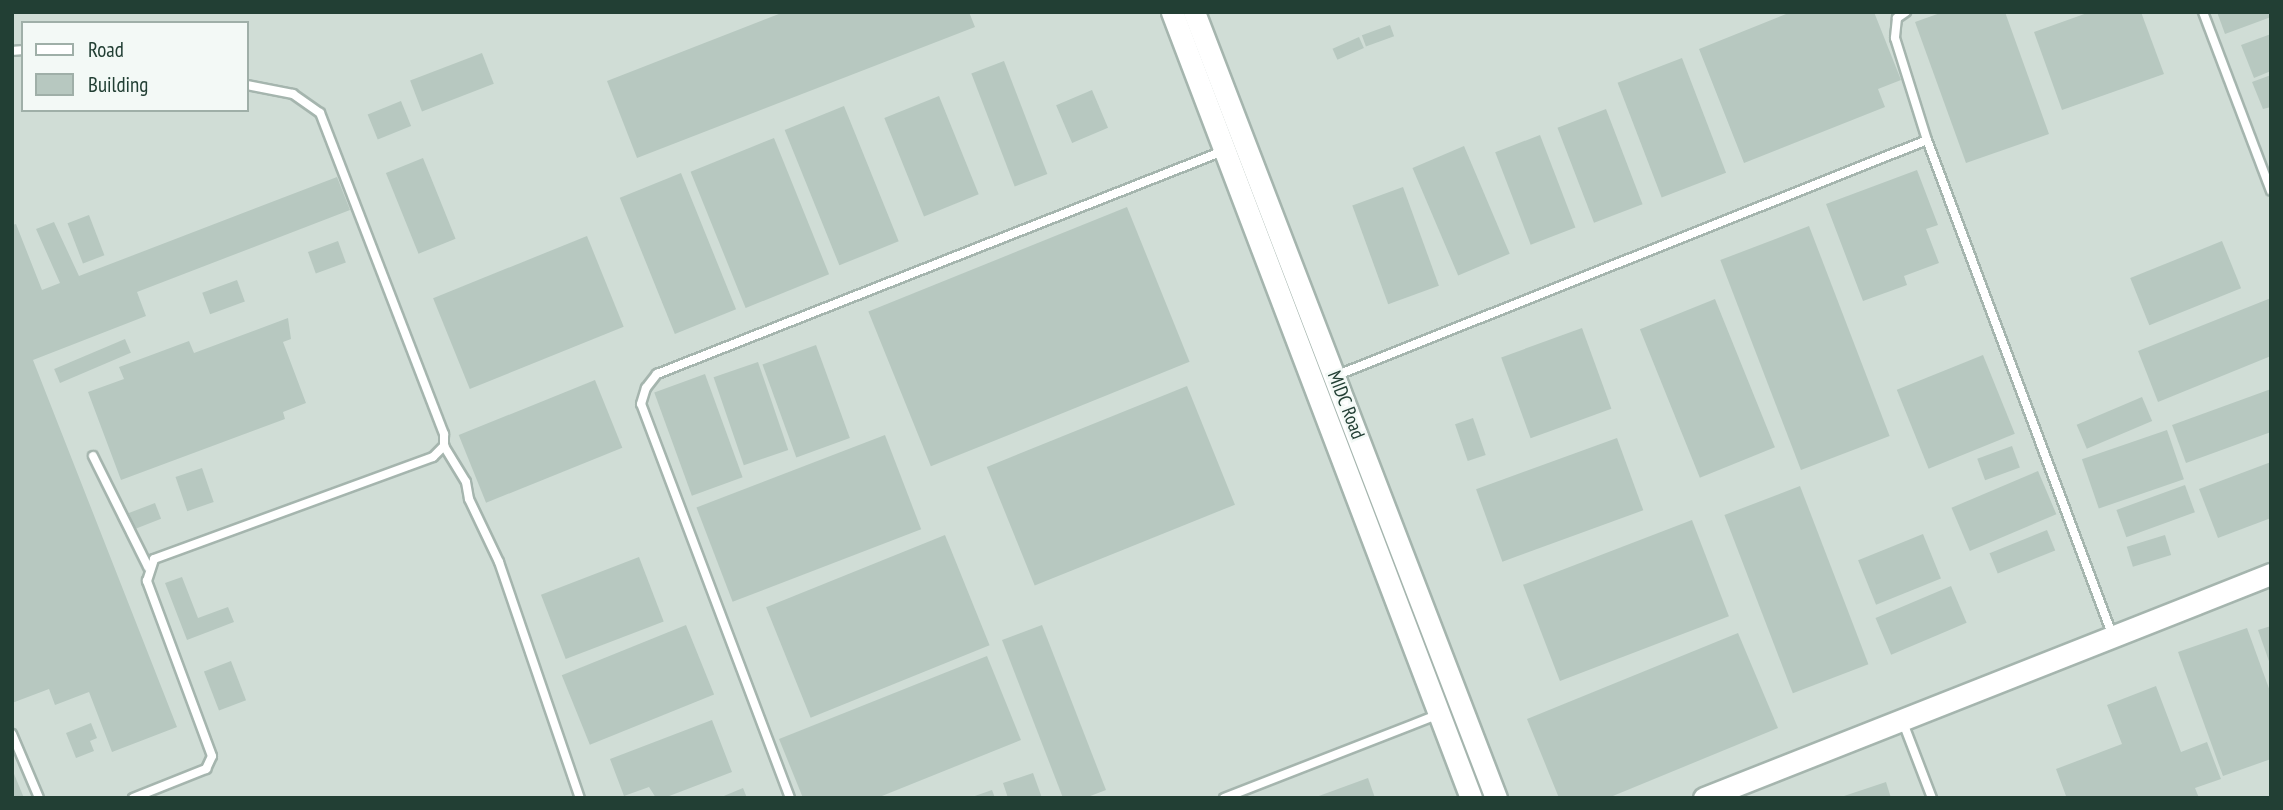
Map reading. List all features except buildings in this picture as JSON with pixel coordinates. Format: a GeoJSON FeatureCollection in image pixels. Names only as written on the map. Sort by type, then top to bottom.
{"type":"FeatureCollection","features":[{"type":"Feature","properties":{"kind":"street","name":"MIDC Road"},"geometry":{"type":"LineString","coordinates":[[1172,12],[1225,150],[1325,380],[1496,798]]}},
{"type":"Feature","properties":{"kind":"street","name":"MIDC Road"},"geometry":{"type":"LineString","coordinates":[[1194,12],[1471,798]]}},
{"type":"Feature","properties":{"kind":"street"},"geometry":{"type":"LineString","coordinates":[[1704,798],[2271,574]]}},
{"type":"Feature","properties":{"kind":"lane"},"geometry":{"type":"LineString","coordinates":[[1906,12],[1897,18],[1895,38],[1927,140],[2113,637]]}},
{"type":"Feature","properties":{"kind":"lane"},"geometry":{"type":"LineString","coordinates":[[2203,12],[2271,191]]}},
{"type":"Feature","properties":{"kind":"lane"},"geometry":{"type":"LineString","coordinates":[[248,85],[293,93],[320,113],[444,435],[444,446],[466,482],[469,499],[499,562],[580,798]]}},
{"type":"Feature","properties":{"kind":"lane"},"geometry":{"type":"LineString","coordinates":[[1325,380],[1927,140]]}},
{"type":"Feature","properties":{"kind":"lane"},"geometry":{"type":"LineString","coordinates":[[790,798],[641,404],[646,388],[657,374],[1225,150]]}},
{"type":"Feature","properties":{"kind":"lane"},"geometry":{"type":"LineString","coordinates":[[148,567],[154,559],[433,457],[444,446]]}},
{"type":"Feature","properties":{"kind":"lane"},"geometry":{"type":"LineString","coordinates":[[93,456],[148,567],[147,581],[212,756],[206,769],[133,798]]}},
{"type":"Feature","properties":{"kind":"lane"},"geometry":{"type":"LineString","coordinates":[[1224,798],[1440,714]]}},
{"type":"Feature","properties":{"kind":"lane"},"geometry":{"type":"LineString","coordinates":[[1902,720],[1932,798]]}},
{"type":"Feature","properties":{"kind":"lane"},"geometry":{"type":"LineString","coordinates":[[12,734],[39,798]]}},
{"type":"Feature","properties":{"kind":"shaded area"},"geometry":{"type":"Polygon","coordinates":[[[12,12],[2271,12],[2271,798],[12,798],[12,12]]]}}]}
